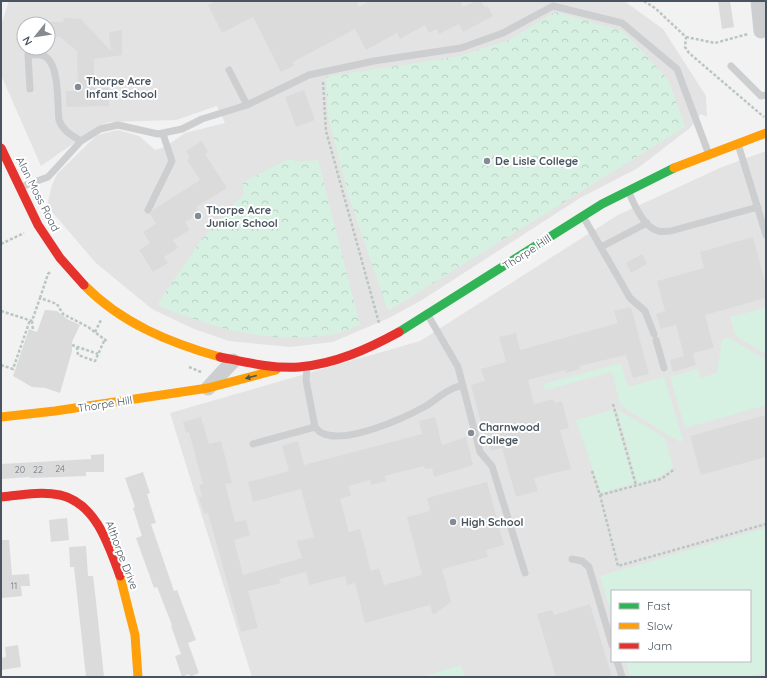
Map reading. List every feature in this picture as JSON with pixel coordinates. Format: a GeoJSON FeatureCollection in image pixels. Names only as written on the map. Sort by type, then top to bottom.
{"type":"FeatureCollection","features":[{"type":"Feature","properties":{"kind":"street"},"geometry":{"type":"LineString","coordinates":[[758,1],[761,31]]}},
{"type":"Feature","properties":{"kind":"street","name":"Thorpe Hill"},"geometry":{"type":"LineString","coordinates":[[234,361],[289,367],[307,367],[359,351],[428,315],[583,216],[628,190],[709,153],[766,133]]}},
{"type":"Feature","properties":{"kind":"street","name":"Alan Moss Road"},"geometry":{"type":"LineString","coordinates":[[1,148],[38,226],[70,269],[117,313],[162,339],[188,350],[234,361]]}},
{"type":"Feature","properties":{"kind":"street"},"geometry":{"type":"LineString","coordinates":[[208,388],[234,361]]}},
{"type":"Feature","properties":{"kind":"street","name":"Thorpe Hill"},"geometry":{"type":"LineString","coordinates":[[1,417],[55,411],[208,388],[289,367]]}},
{"type":"Feature","properties":{"kind":"street","name":"Althorpe Drive"},"geometry":{"type":"LineString","coordinates":[[1,497],[53,495],[65,497],[81,505],[95,519],[107,543],[132,620],[138,658],[138,677]]}},
{"type":"Feature","properties":{"kind":"lane"},"geometry":{"type":"LineString","coordinates":[[19,188],[48,176],[81,141],[100,129],[118,125],[163,134],[182,129],[202,119],[247,105],[310,75],[374,61],[461,48],[503,33],[553,6],[622,23],[677,69],[709,153]]}},
{"type":"Feature","properties":{"kind":"lane"},"geometry":{"type":"LineString","coordinates":[[30,89],[28,55],[43,55],[55,68],[59,120],[62,127],[68,134],[81,141]]}},
{"type":"Feature","properties":{"kind":"lane"},"geometry":{"type":"LineString","coordinates":[[731,66],[761,96],[766,95]]}},
{"type":"Feature","properties":{"kind":"lane"},"geometry":{"type":"LineString","coordinates":[[229,70],[247,105]]}},
{"type":"Feature","properties":{"kind":"lane"},"geometry":{"type":"LineString","coordinates":[[148,210],[172,161],[163,134]]}},
{"type":"Feature","properties":{"kind":"lane"},"geometry":{"type":"LineString","coordinates":[[738,143],[766,235]]}},
{"type":"Feature","properties":{"kind":"lane"},"geometry":{"type":"LineString","coordinates":[[628,190],[634,205],[646,223],[658,231],[671,231],[758,207]]}},
{"type":"Feature","properties":{"kind":"lane"},"geometry":{"type":"LineString","coordinates":[[583,216],[630,298],[645,311],[655,337],[664,368]]}},
{"type":"Feature","properties":{"kind":"lane"},"geometry":{"type":"LineString","coordinates":[[601,247],[646,223]]}},
{"type":"Feature","properties":{"kind":"lane"},"geometry":{"type":"LineString","coordinates":[[428,315],[458,367],[480,452],[492,466],[525,573]]}},
{"type":"Feature","properties":{"kind":"lane"},"geometry":{"type":"LineString","coordinates":[[307,367],[306,380],[315,427],[321,433],[332,435],[356,435],[396,421],[425,406],[455,387],[463,385]]}},
{"type":"Feature","properties":{"kind":"lane"},"geometry":{"type":"LineString","coordinates":[[253,444],[315,427]]}},
{"type":"Feature","properties":{"kind":"lane"},"geometry":{"type":"LineString","coordinates":[[572,559],[582,560],[588,567],[611,642]]}},
{"type":"Feature","properties":{"kind":"lane"},"geometry":{"type":"LineString","coordinates":[[617,662],[622,677]]}},
{"type":"Feature","properties":{"kind":"path"},"geometry":{"type":"LineString","coordinates":[[644,1],[655,8],[686,37],[715,43],[761,31]]}},
{"type":"Feature","properties":{"kind":"path"},"geometry":{"type":"LineString","coordinates":[[686,37],[685,47],[689,53],[766,119]]}},
{"type":"Feature","properties":{"kind":"path"},"geometry":{"type":"LineString","coordinates":[[322,72],[326,131],[384,339]]}},
{"type":"Feature","properties":{"kind":"path"},"geometry":{"type":"LineString","coordinates":[[1,244],[38,226]]}},
{"type":"Feature","properties":{"kind":"path"},"geometry":{"type":"LineString","coordinates":[[1,365],[13,369],[48,274],[51,271]]}},
{"type":"Feature","properties":{"kind":"path"},"geometry":{"type":"LineString","coordinates":[[40,298],[57,304],[63,314],[95,332],[108,342]]}},
{"type":"Feature","properties":{"kind":"path"},"geometry":{"type":"LineString","coordinates":[[1,311],[31,320]]}},
{"type":"Feature","properties":{"kind":"path"},"geometry":{"type":"LineString","coordinates":[[31,320],[33,330]]}},
{"type":"Feature","properties":{"kind":"path"},"geometry":{"type":"LineString","coordinates":[[95,332],[101,320]]}},
{"type":"Feature","properties":{"kind":"path"},"geometry":{"type":"LineString","coordinates":[[77,347],[78,355],[95,361],[105,339]]}},
{"type":"Feature","properties":{"kind":"path"},"geometry":{"type":"LineString","coordinates":[[72,345],[98,354]]}},
{"type":"Feature","properties":{"kind":"path"},"geometry":{"type":"LineString","coordinates":[[96,358],[101,360]]}},
{"type":"Feature","properties":{"kind":"path"},"geometry":{"type":"LineString","coordinates":[[613,404],[636,485]]}},
{"type":"Feature","properties":{"kind":"path"},"geometry":{"type":"LineString","coordinates":[[600,496],[662,479],[675,469]]}},
{"type":"Feature","properties":{"kind":"path"},"geometry":{"type":"LineString","coordinates":[[592,471],[618,566],[766,524]]}},
{"type":"Feature","properties":{"kind":"shaded area"},"geometry":{"type":"Polygon","coordinates":[[[9,1],[624,1],[663,29],[706,96],[707,117],[701,114],[690,128],[638,168],[580,198],[422,300],[389,318],[333,342],[290,347],[229,341],[194,329],[152,309],[96,263],[47,206],[52,185],[57,174],[97,135],[118,130],[139,136],[155,150],[165,147],[185,133],[225,123],[217,106],[176,120],[109,122],[97,127],[41,166],[1,75],[1,25],[9,1]]]}},
{"type":"Feature","properties":{"kind":"shaded area"},"geometry":{"type":"Polygon","coordinates":[[[766,151],[766,677],[252,677],[170,413],[420,341],[618,215],[722,167],[766,151]]]}},
{"type":"Feature","properties":{"kind":"green space"},"geometry":{"type":"Polygon","coordinates":[[[555,12],[623,31],[668,79],[685,127],[388,311],[348,194],[328,116],[326,77],[460,56],[509,40],[555,12]]]}},
{"type":"Feature","properties":{"kind":"green space"},"geometry":{"type":"Polygon","coordinates":[[[289,159],[301,162],[318,160],[360,325],[328,335],[305,337],[262,336],[199,321],[157,305],[201,240],[243,195],[243,182],[289,159]]]}},
{"type":"Feature","properties":{"kind":"green space"},"geometry":{"type":"Polygon","coordinates":[[[766,308],[766,354],[736,336],[730,317],[766,308]]]}},
{"type":"Feature","properties":{"kind":"green space"},"geometry":{"type":"Polygon","coordinates":[[[728,337],[766,360],[766,405],[685,428],[670,377],[698,369],[700,378],[717,373],[722,340],[728,337]]]}},
{"type":"Feature","properties":{"kind":"green space"},"geometry":{"type":"Polygon","coordinates":[[[621,363],[628,387],[664,377],[683,440],[680,442],[621,406],[612,372],[545,390],[544,384],[621,363]]]}},
{"type":"Feature","properties":{"kind":"green space"},"geometry":{"type":"Polygon","coordinates":[[[617,409],[665,438],[673,467],[662,476],[637,483],[617,409]]]}},
{"type":"Feature","properties":{"kind":"green space"},"geometry":{"type":"Polygon","coordinates":[[[613,410],[634,483],[601,493],[576,420],[613,410]]]}},
{"type":"Feature","properties":{"kind":"green space"},"geometry":{"type":"Polygon","coordinates":[[[766,528],[766,672],[748,677],[630,677],[626,662],[751,662],[751,590],[611,590],[611,612],[600,576],[766,528]]]}},
{"type":"Feature","properties":{"kind":"green space"},"geometry":{"type":"Polygon","coordinates":[[[461,665],[465,677],[422,677],[461,665]]]}},
{"type":"Feature","properties":{"kind":"building"},"geometry":{"type":"Polygon","coordinates":[[[216,1],[356,1],[359,7],[370,1],[460,1],[463,7],[476,1],[481,1],[485,7],[488,6],[493,16],[463,32],[459,24],[439,34],[437,29],[429,33],[425,25],[400,39],[397,33],[366,50],[355,29],[293,62],[295,65],[281,72],[253,17],[222,33],[208,5],[216,1]]]}},
{"type":"Feature","properties":{"kind":"building"},"geometry":{"type":"Polygon","coordinates":[[[718,1],[730,1],[734,27],[722,29],[718,1]]]}},
{"type":"Feature","properties":{"kind":"building"},"geometry":{"type":"Polygon","coordinates":[[[64,18],[81,19],[111,51],[109,32],[122,30],[122,55],[94,59],[94,88],[109,88],[109,106],[66,107],[66,91],[78,91],[77,51],[60,37],[56,37],[56,22],[63,22],[64,18]]]}},
{"type":"Feature","properties":{"kind":"building"},"geometry":{"type":"Polygon","coordinates":[[[304,90],[315,120],[296,127],[285,97],[304,90]]]}},
{"type":"Feature","properties":{"kind":"building"},"geometry":{"type":"Polygon","coordinates":[[[202,141],[208,152],[205,154],[227,188],[196,207],[200,213],[185,222],[190,230],[173,240],[178,248],[164,257],[168,263],[153,272],[139,250],[150,243],[143,232],[156,224],[150,214],[153,210],[200,180],[187,160],[190,158],[186,151],[202,141]]]}},
{"type":"Feature","properties":{"kind":"building"},"geometry":{"type":"Polygon","coordinates":[[[753,237],[766,286],[766,298],[705,315],[714,348],[693,353],[696,365],[673,372],[670,360],[684,356],[676,325],[661,329],[656,314],[665,311],[657,281],[704,268],[700,252],[753,237]]]}},
{"type":"Feature","properties":{"kind":"building"},"geometry":{"type":"Polygon","coordinates":[[[642,254],[647,264],[631,273],[626,263],[642,254]]]}},
{"type":"Feature","properties":{"kind":"building"},"geometry":{"type":"Polygon","coordinates":[[[631,307],[649,374],[633,378],[626,355],[579,366],[580,369],[566,373],[565,370],[528,380],[534,404],[553,399],[555,403],[562,401],[569,428],[560,430],[571,469],[534,478],[538,491],[516,497],[502,448],[491,451],[487,437],[485,438],[471,385],[485,381],[481,369],[506,362],[499,337],[516,333],[520,350],[618,323],[614,311],[631,307]]]}},
{"type":"Feature","properties":{"kind":"building"},"geometry":{"type":"Polygon","coordinates":[[[45,310],[57,311],[67,319],[80,325],[72,342],[72,351],[60,393],[45,388],[32,387],[13,376],[29,329],[37,332],[45,310]]]}},
{"type":"Feature","properties":{"kind":"building"},"geometry":{"type":"Polygon","coordinates":[[[766,415],[766,457],[701,475],[690,436],[766,415]]]}},
{"type":"Feature","properties":{"kind":"building","name":"High School"},"geometry":{"type":"Polygon","coordinates":[[[201,417],[209,444],[221,441],[232,483],[225,484],[235,522],[246,520],[250,535],[234,540],[243,575],[302,558],[297,541],[314,537],[301,489],[253,502],[248,482],[289,471],[282,446],[298,441],[304,465],[422,434],[419,421],[435,417],[442,445],[466,437],[473,465],[434,477],[432,468],[425,469],[424,466],[385,476],[386,481],[371,485],[370,480],[348,486],[351,495],[340,499],[349,532],[360,529],[371,571],[379,568],[384,585],[422,575],[407,517],[430,511],[427,498],[487,482],[504,545],[486,550],[488,557],[442,569],[451,602],[433,615],[430,605],[365,623],[355,583],[347,585],[345,576],[309,585],[306,572],[279,579],[281,583],[248,591],[258,628],[241,632],[208,513],[204,514],[199,497],[202,496],[199,485],[203,484],[189,432],[186,433],[183,422],[201,417]]]}},
{"type":"Feature","properties":{"kind":"building"},"geometry":{"type":"Polygon","coordinates":[[[104,454],[104,472],[86,472],[86,476],[1,479],[1,464],[91,459],[91,455],[104,454]]]}},
{"type":"Feature","properties":{"kind":"building"},"geometry":{"type":"Polygon","coordinates":[[[143,472],[150,493],[147,494],[156,523],[151,524],[174,591],[177,590],[196,640],[188,643],[199,673],[190,677],[189,674],[182,677],[175,656],[181,654],[171,626],[172,625],[157,587],[154,588],[136,538],[142,536],[133,508],[135,507],[125,478],[143,472]]]}},
{"type":"Feature","properties":{"kind":"building"},"geometry":{"type":"Polygon","coordinates":[[[67,518],[69,540],[51,542],[49,520],[67,518]]]}},
{"type":"Feature","properties":{"kind":"building"},"geometry":{"type":"Polygon","coordinates":[[[1,540],[9,540],[12,575],[29,574],[30,586],[21,586],[22,596],[2,598],[1,540]]]}},
{"type":"Feature","properties":{"kind":"building"},"geometry":{"type":"Polygon","coordinates":[[[86,546],[88,576],[93,576],[104,677],[86,677],[74,567],[70,567],[69,547],[86,546]]]}},
{"type":"Feature","properties":{"kind":"building"},"geometry":{"type":"Polygon","coordinates":[[[590,604],[612,677],[556,677],[537,614],[552,610],[554,615],[590,604]]]}},
{"type":"Feature","properties":{"kind":"building"},"geometry":{"type":"Polygon","coordinates":[[[18,645],[21,667],[1,670],[1,658],[6,657],[5,647],[18,645]]]}},
{"type":"Feature","properties":{"kind":"traffic: fast"},"geometry":{"type":"LineString","coordinates":[[399,332],[602,204],[674,168]]}},
{"type":"Feature","properties":{"kind":"traffic: slow"},"geometry":{"type":"LineString","coordinates":[[674,168],[766,133]]}},
{"type":"Feature","properties":{"kind":"traffic: slow"},"geometry":{"type":"LineString","coordinates":[[84,285],[98,298],[130,321],[165,338],[220,357]]}},
{"type":"Feature","properties":{"kind":"traffic: slow"},"geometry":{"type":"LineString","coordinates":[[1,417],[55,411],[208,388],[276,370]]}},
{"type":"Feature","properties":{"kind":"traffic: slow"},"geometry":{"type":"LineString","coordinates":[[120,576],[135,635],[138,677]]}},
{"type":"Feature","properties":{"kind":"traffic: jam"},"geometry":{"type":"LineString","coordinates":[[1,148],[38,225],[60,258],[84,285]]}},
{"type":"Feature","properties":{"kind":"traffic: jam"},"geometry":{"type":"LineString","coordinates":[[220,357],[259,365],[299,367],[325,363],[351,355],[399,332]]}},
{"type":"Feature","properties":{"kind":"traffic: jam"},"geometry":{"type":"LineString","coordinates":[[1,497],[45,493],[60,495],[83,507],[92,516],[106,539],[120,576]]}},
{"type":"Feature","properties":{"kind":"place","name":"Thorpe Acre Infant School"},"geometry":{"type":"Point","coordinates":[78,87]}},
{"type":"Feature","properties":{"kind":"place","name":"De Lisle College"},"geometry":{"type":"Point","coordinates":[487,161]}},
{"type":"Feature","properties":{"kind":"place","name":"Thorpe Acre Junior School"},"geometry":{"type":"Point","coordinates":[198,216]}},
{"type":"Feature","properties":{"kind":"place","name":"Charnwood College"},"geometry":{"type":"Point","coordinates":[471,433]}},
{"type":"Feature","properties":{"kind":"place","name":"High School"},"geometry":{"type":"Point","coordinates":[453,522]}}]}
